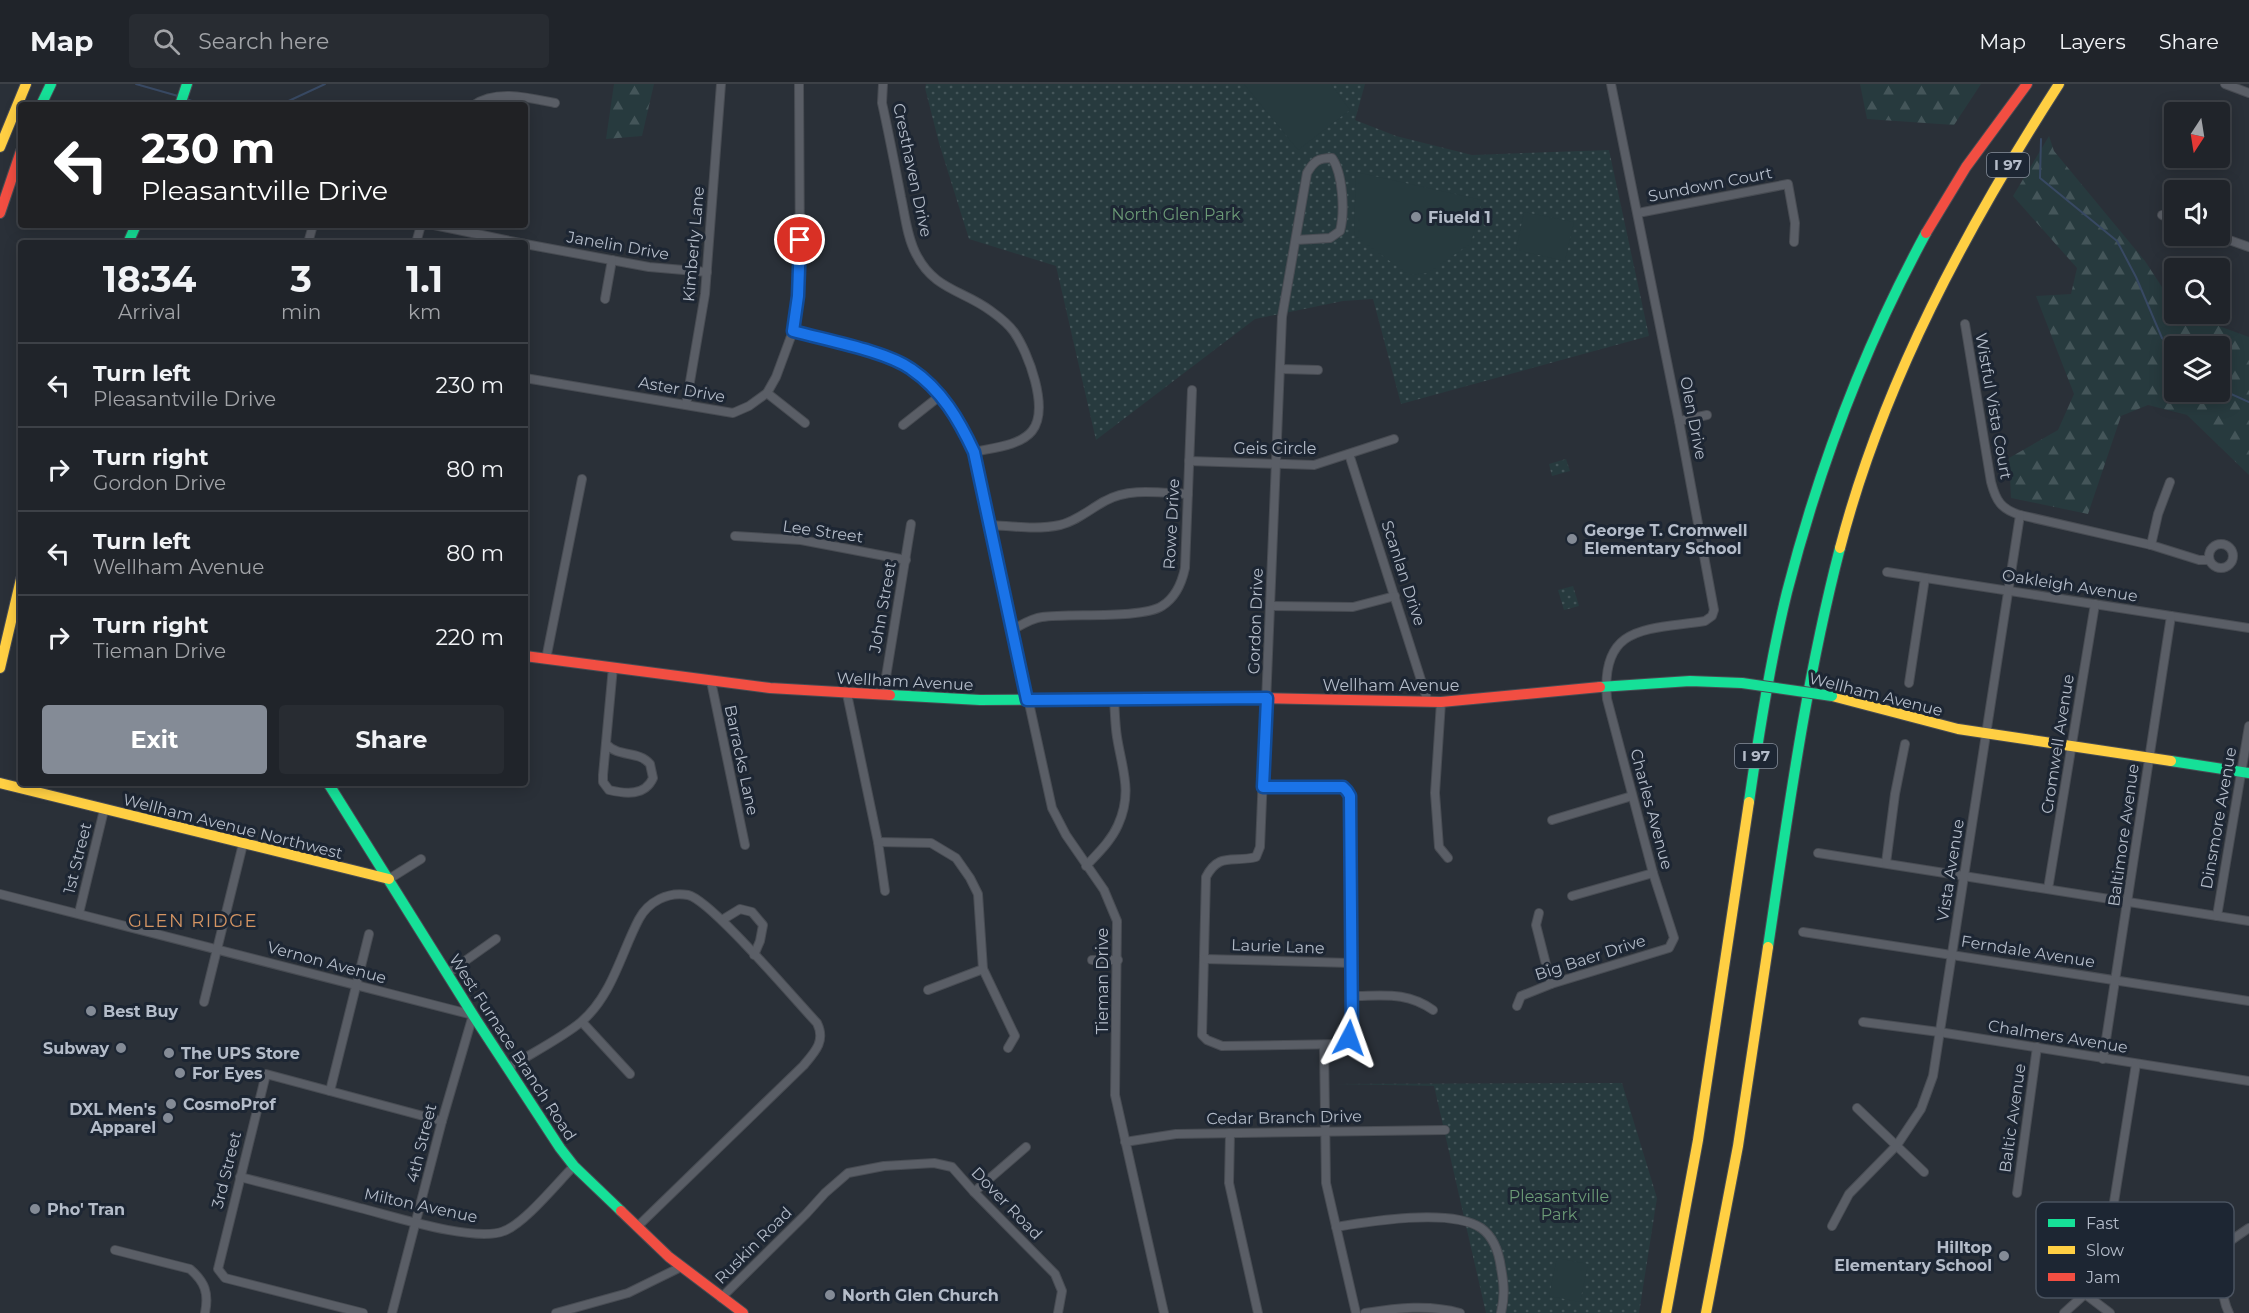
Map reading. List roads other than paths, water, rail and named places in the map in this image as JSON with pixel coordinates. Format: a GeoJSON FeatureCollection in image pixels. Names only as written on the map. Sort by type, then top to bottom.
{"type":"FeatureCollection","features":[{"type":"Feature","properties":{"kind":"main road"},"geometry":{"type":"LineString","coordinates":[[19,102],[26,84]]}},
{"type":"Feature","properties":{"kind":"main road"},"geometry":{"type":"LineString","coordinates":[[42,102],[51,84]]}},
{"type":"Feature","properties":{"kind":"main road"},"geometry":{"type":"LineString","coordinates":[[181,102],[188,84]]}},
{"type":"Feature","properties":{"kind":"main road","name":"I 97"},"geometry":{"type":"LineString","coordinates":[[1666,1313],[1696,1159],[1764,704],[1786,596],[1807,519],[1866,354],[1911,260],[1962,172],[2027,84]]}},
{"type":"Feature","properties":{"kind":"main road","name":"I 97"},"geometry":{"type":"LineString","coordinates":[[1706,1313],[1737,1158],[1803,714],[1824,607],[1839,552],[1884,415],[1924,323],[2001,178],[2059,84]]}},
{"type":"Feature","properties":{"kind":"main road"},"geometry":{"type":"LineString","coordinates":[[0,147],[18,103]]}},
{"type":"Feature","properties":{"kind":"main road"},"geometry":{"type":"LineString","coordinates":[[0,213],[18,161]]}},
{"type":"Feature","properties":{"kind":"main road"},"geometry":{"type":"LineString","coordinates":[[0,668],[18,592]]}},
{"type":"Feature","properties":{"kind":"main road"},"geometry":{"type":"LineString","coordinates":[[0,637],[9,629]]}},
{"type":"Feature","properties":{"kind":"main road","name":"Wellham Avenue"},"geometry":{"type":"LineString","coordinates":[[528,656],[770,688],[980,700],[1267,698],[1441,702],[1674,681],[1742,683],[1832,696],[1936,724],[2245,772]]}},
{"type":"Feature","properties":{"kind":"main road","name":"Wellham Avenue Northwest"},"geometry":{"type":"LineString","coordinates":[[0,783],[389,879]]}},
{"type":"Feature","properties":{"kind":"main road","name":"West Furnace Branch Road"},"geometry":{"type":"LineString","coordinates":[[330,786],[472,1015],[546,1129],[574,1166],[681,1267],[743,1313]]}},
{"type":"Feature","properties":{"kind":"street","name":"Kimberly Lane"},"geometry":{"type":"LineString","coordinates":[[686,405],[707,272],[721,84]]}},
{"type":"Feature","properties":{"kind":"street","name":"Aster Drive"},"geometry":{"type":"LineString","coordinates":[[528,379],[733,413],[749,406],[766,393],[776,377],[793,331],[800,262],[799,84]]}},
{"type":"Feature","properties":{"kind":"street","name":"Cresthaven Drive"},"geometry":{"type":"LineString","coordinates":[[884,84],[882,103],[907,228],[916,254],[931,274],[953,291],[990,310],[1014,332],[1029,365],[1038,393],[1040,414],[1033,430],[1020,440],[974,452]]}},
{"type":"Feature","properties":{"kind":"street","name":"Olen Drive"},"geometry":{"type":"LineString","coordinates":[[1606,687],[1614,652],[1618,644],[1628,635],[1705,621],[1712,616],[1714,610],[1679,421],[1611,84]]}},
{"type":"Feature","properties":{"kind":"street"},"geometry":{"type":"LineString","coordinates":[[2225,84],[2249,93]]}},
{"type":"Feature","properties":{"kind":"street"},"geometry":{"type":"LineString","coordinates":[[478,102],[483,99],[512,96],[555,104]]}},
{"type":"Feature","properties":{"kind":"street","name":"Gordon Drive"},"geometry":{"type":"LineString","coordinates":[[1296,240],[1329,238],[1340,231],[1343,220],[1340,177],[1338,166],[1332,158],[1322,158],[1313,162],[1307,173],[1282,317],[1272,606],[1260,847],[1256,856],[1218,861],[1206,877],[1202,1035],[1207,1040],[1221,1046],[1342,1044],[1349,1038],[1352,1031],[1351,996]]}},
{"type":"Feature","properties":{"kind":"street","name":"Sundown Court"},"geometry":{"type":"LineString","coordinates":[[1638,213],[1788,184],[1795,223],[1794,242]]}},
{"type":"Feature","properties":{"kind":"street"},"geometry":{"type":"LineString","coordinates":[[445,228],[502,240]]}},
{"type":"Feature","properties":{"kind":"street"},"geometry":{"type":"LineString","coordinates":[[2230,240],[2249,247]]}},
{"type":"Feature","properties":{"kind":"street","name":"Janelin Drive"},"geometry":{"type":"LineString","coordinates":[[528,245],[649,267],[707,272]]}},
{"type":"Feature","properties":{"kind":"street"},"geometry":{"type":"LineString","coordinates":[[605,299],[612,260]]}},
{"type":"Feature","properties":{"kind":"street","name":"Wistful Vista Court"},"geometry":{"type":"LineString","coordinates":[[1965,324],[1991,482],[2001,507],[2020,515],[2151,545],[2199,560],[2209,560]]}},
{"type":"Feature","properties":{"kind":"street","name":"Tieman Drive"},"geometry":{"type":"LineString","coordinates":[[793,331],[885,357],[910,367],[941,395],[960,423],[974,452],[1052,808],[1086,866],[1104,890],[1117,921],[1115,1095],[1164,1313]]}},
{"type":"Feature","properties":{"kind":"street"},"geometry":{"type":"LineString","coordinates":[[1281,369],[1318,370]]}},
{"type":"Feature","properties":{"kind":"street","name":"Rowe Drive"},"geometry":{"type":"LineString","coordinates":[[1012,630],[1040,617],[1141,613],[1161,607],[1183,581],[1192,390]]}},
{"type":"Feature","properties":{"kind":"street"},"geometry":{"type":"LineString","coordinates":[[766,393],[805,423]]}},
{"type":"Feature","properties":{"kind":"street"},"geometry":{"type":"LineString","coordinates":[[903,425],[941,395]]}},
{"type":"Feature","properties":{"kind":"street"},"geometry":{"type":"LineString","coordinates":[[1679,421],[1707,415]]}},
{"type":"Feature","properties":{"kind":"street","name":"Geis Circle"},"geometry":{"type":"LineString","coordinates":[[1189,460],[1314,465],[1394,439]]}},
{"type":"Feature","properties":{"kind":"street","name":"Scanlan Drive"},"geometry":{"type":"LineString","coordinates":[[1349,454],[1428,702]]}},
{"type":"Feature","properties":{"kind":"street"},"geometry":{"type":"LineString","coordinates":[[546,659],[582,479]]}},
{"type":"Feature","properties":{"kind":"street"},"geometry":{"type":"LineString","coordinates":[[2151,545],[2158,514],[2170,482]]}},
{"type":"Feature","properties":{"kind":"street"},"geometry":{"type":"LineString","coordinates":[[990,525],[1051,526],[1075,520],[1105,501],[1132,492],[1188,494]]}},
{"type":"Feature","properties":{"kind":"street"},"geometry":{"type":"LineString","coordinates":[[2010,591],[2020,515]]}},
{"type":"Feature","properties":{"kind":"street","name":"John Street"},"geometry":{"type":"LineString","coordinates":[[883,695],[911,524]]}},
{"type":"Feature","properties":{"kind":"street","name":"Lee Street"},"geometry":{"type":"LineString","coordinates":[[735,536],[801,540],[906,560]]}},
{"type":"Feature","properties":{"kind":"street","name":"Oakleigh Avenue"},"geometry":{"type":"LineString","coordinates":[[1887,572],[2249,628]]}},
{"type":"Feature","properties":{"kind":"street"},"geometry":{"type":"LineString","coordinates":[[1909,683],[1925,578]]}},
{"type":"Feature","properties":{"kind":"street","name":"Vista Avenue"},"geometry":{"type":"LineString","coordinates":[[1832,1226],[1849,1194],[1898,1145],[1921,1108],[1933,1076],[2010,591]]}},
{"type":"Feature","properties":{"kind":"street"},"geometry":{"type":"LineString","coordinates":[[1272,606],[1353,607],[1395,596]]}},
{"type":"Feature","properties":{"kind":"street","name":"Cromwell Avenue"},"geometry":{"type":"LineString","coordinates":[[2048,889],[2095,604]]}},
{"type":"Feature","properties":{"kind":"street","name":"Baltimore Avenue"},"geometry":{"type":"LineString","coordinates":[[2103,1059],[2129,902],[2171,616]]}},
{"type":"Feature","properties":{"kind":"street"},"geometry":{"type":"LineString","coordinates":[[606,744],[618,753],[640,755],[646,759],[652,771],[650,785],[640,792],[609,790],[603,782],[603,775],[613,667]]}},
{"type":"Feature","properties":{"kind":"street","name":"Barracks Lane"},"geometry":{"type":"LineString","coordinates":[[711,681],[744,845]]}},
{"type":"Feature","properties":{"kind":"street","name":"Charles Avenue"},"geometry":{"type":"LineString","coordinates":[[1606,687],[1632,796],[1674,938]]}},
{"type":"Feature","properties":{"kind":"street"},"geometry":{"type":"LineString","coordinates":[[847,694],[878,842],[885,891]]}},
{"type":"Feature","properties":{"kind":"street"},"geometry":{"type":"LineString","coordinates":[[1086,866],[1112,835],[1124,806],[1126,776],[1116,733],[1114,699]]}},
{"type":"Feature","properties":{"kind":"street"},"geometry":{"type":"LineString","coordinates":[[1441,702],[1435,794],[1439,847],[1448,858]]}},
{"type":"Feature","properties":{"kind":"street","name":"Dinsmore Avenue"},"geometry":{"type":"LineString","coordinates":[[2217,916],[2245,772],[2249,726]]}},
{"type":"Feature","properties":{"kind":"street"},"geometry":{"type":"LineString","coordinates":[[1886,863],[1895,794],[1905,744]]}},
{"type":"Feature","properties":{"kind":"street"},"geometry":{"type":"LineString","coordinates":[[1263,787],[1343,787],[1347,791],[1350,796],[1351,996],[1407,996],[1419,1000],[1433,1010]]}},
{"type":"Feature","properties":{"kind":"street"},"geometry":{"type":"LineString","coordinates":[[1552,820],[1632,796]]}},
{"type":"Feature","properties":{"kind":"street","name":"1st Street"},"geometry":{"type":"LineString","coordinates":[[79,913],[104,810]]}},
{"type":"Feature","properties":{"kind":"street"},"geometry":{"type":"LineString","coordinates":[[878,842],[931,843],[956,858],[970,878],[978,894],[983,969],[1015,1036],[1008,1048]]}},
{"type":"Feature","properties":{"kind":"street"},"geometry":{"type":"LineString","coordinates":[[204,1002],[243,844]]}},
{"type":"Feature","properties":{"kind":"street"},"geometry":{"type":"LineString","coordinates":[[1818,853],[2249,921]]}},
{"type":"Feature","properties":{"kind":"street"},"geometry":{"type":"LineString","coordinates":[[389,879],[421,859]]}},
{"type":"Feature","properties":{"kind":"street"},"geometry":{"type":"LineString","coordinates":[[1572,896],[1653,873]]}},
{"type":"Feature","properties":{"kind":"street","name":"Vernon Avenue"},"geometry":{"type":"LineString","coordinates":[[0,894],[472,1015]]}},
{"type":"Feature","properties":{"kind":"street"},"geometry":{"type":"LineString","coordinates":[[508,1068],[582,1022],[611,981],[647,907],[660,898],[674,895],[690,895],[722,920],[817,1023],[822,1035],[820,1043],[803,1066],[637,1227]]}},
{"type":"Feature","properties":{"kind":"street"},"geometry":{"type":"LineString","coordinates":[[722,920],[740,909],[752,912],[763,925],[754,955]]}},
{"type":"Feature","properties":{"kind":"street"},"geometry":{"type":"LineString","coordinates":[[1539,913],[1536,925],[1551,984]]}},
{"type":"Feature","properties":{"kind":"street","name":"Ferndale Avenue"},"geometry":{"type":"LineString","coordinates":[[1803,932],[2249,1001]]}},
{"type":"Feature","properties":{"kind":"street"},"geometry":{"type":"LineString","coordinates":[[369,934],[330,1091],[442,1120]]}},
{"type":"Feature","properties":{"kind":"street","name":"Big Baer Drive"},"geometry":{"type":"LineString","coordinates":[[1517,1006],[1521,996],[1551,984],[1669,948],[1674,938]]}},
{"type":"Feature","properties":{"kind":"street"},"geometry":{"type":"LineString","coordinates":[[448,973],[496,939]]}},
{"type":"Feature","properties":{"kind":"street","name":"Laurie Lane"},"geometry":{"type":"LineString","coordinates":[[1204,959],[1351,963]]}},
{"type":"Feature","properties":{"kind":"street"},"geometry":{"type":"LineString","coordinates":[[1092,960],[1118,960]]}},
{"type":"Feature","properties":{"kind":"street"},"geometry":{"type":"LineString","coordinates":[[928,990],[983,969]]}},
{"type":"Feature","properties":{"kind":"street","name":"4th Street"},"geometry":{"type":"LineString","coordinates":[[392,1313],[472,1015]]}},
{"type":"Feature","properties":{"kind":"street"},"geometry":{"type":"LineString","coordinates":[[582,1022],[630,1074]]}},
{"type":"Feature","properties":{"kind":"street","name":"Chalmers Avenue"},"geometry":{"type":"LineString","coordinates":[[1863,1022],[2249,1081]]}},
{"type":"Feature","properties":{"kind":"street"},"geometry":{"type":"LineString","coordinates":[[1324,1045],[1326,1183],[1356,1313]]}},
{"type":"Feature","properties":{"kind":"street","name":"Baltic Avenue"},"geometry":{"type":"LineString","coordinates":[[2017,1193],[2037,1047]]}},
{"type":"Feature","properties":{"kind":"street"},"geometry":{"type":"LineString","coordinates":[[2114,1202],[2136,1064]]}},
{"type":"Feature","properties":{"kind":"street","name":"3rd Street"},"geometry":{"type":"LineString","coordinates":[[330,1091],[266,1074],[218,1266],[220,1274],[225,1278],[363,1313]]}},
{"type":"Feature","properties":{"kind":"street"},"geometry":{"type":"LineString","coordinates":[[1857,1108],[1924,1172]]}},
{"type":"Feature","properties":{"kind":"street","name":"Cedar Branch Drive"},"geometry":{"type":"LineString","coordinates":[[1125,1142],[1176,1134],[1445,1130]]}},
{"type":"Feature","properties":{"kind":"street"},"geometry":{"type":"LineString","coordinates":[[1230,1134],[1229,1183],[1258,1313]]}},
{"type":"Feature","properties":{"kind":"street"},"geometry":{"type":"LineString","coordinates":[[974,1192],[1026,1147]]}},
{"type":"Feature","properties":{"kind":"street","name":"Dover Road"},"geometry":{"type":"LineString","coordinates":[[806,1214],[848,1173],[884,1166],[934,1163],[952,1167],[1055,1274],[1062,1291],[1058,1313]]}},
{"type":"Feature","properties":{"kind":"street","name":"Milton Avenue"},"geometry":{"type":"LineString","coordinates":[[240,1177],[463,1232],[503,1232],[519,1222],[574,1166]]}},
{"type":"Feature","properties":{"kind":"street","name":"Ruskin Road"},"geometry":{"type":"LineString","coordinates":[[721,1298],[806,1214]]}},
{"type":"Feature","properties":{"kind":"street"},"geometry":{"type":"LineString","coordinates":[[1336,1227],[1382,1219],[1424,1218],[1465,1221],[1482,1229],[1497,1249],[1505,1287],[1501,1313]]}},
{"type":"Feature","properties":{"kind":"street"},"geometry":{"type":"LineString","coordinates":[[115,1250],[190,1269],[199,1276],[207,1292],[205,1313]]}},
{"type":"Feature","properties":{"kind":"street"},"geometry":{"type":"LineString","coordinates":[[556,1313],[628,1293],[681,1267]]}},
{"type":"Feature","properties":{"kind":"street"},"geometry":{"type":"LineString","coordinates":[[2064,1313],[2081,1298]]}},
{"type":"Feature","properties":{"kind":"street"},"geometry":{"type":"LineString","coordinates":[[2090,1298],[2110,1313]]}},
{"type":"Feature","properties":{"kind":"street"},"geometry":{"type":"LineString","coordinates":[[2223,1298],[2229,1313]]}},
{"type":"Feature","properties":{"kind":"street"},"geometry":{"type":"LineString","coordinates":[[1365,1313],[1399,1308],[1442,1308],[1460,1313]]}},
{"type":"Feature","properties":{"kind":"waterway"},"geometry":{"type":"LineString","coordinates":[[136,84],[178,96]]}},
{"type":"Feature","properties":{"kind":"waterway"},"geometry":{"type":"LineString","coordinates":[[286,102],[325,84]]}},
{"type":"Feature","properties":{"kind":"waterway"},"geometry":{"type":"LineString","coordinates":[[186,99],[194,102]]}},
{"type":"Feature","properties":{"kind":"waterway"},"geometry":{"type":"LineString","coordinates":[[2041,139],[2040,178],[2117,241],[2164,340]]}},
{"type":"Feature","properties":{"kind":"waterway"},"geometry":{"type":"LineString","coordinates":[[2230,393],[2249,402]]}},
{"type":"Feature","properties":{"kind":"place","name":"Fiueld 1"},"geometry":{"type":"Point","coordinates":[1416,217]}},
{"type":"Feature","properties":{"kind":"place","name":"George T. Cromwell Elementary School"},"geometry":{"type":"Point","coordinates":[1572,539]}},
{"type":"Feature","properties":{"kind":"place","name":"Best Buy"},"geometry":{"type":"Point","coordinates":[91,1011]}},
{"type":"Feature","properties":{"kind":"place","name":"Subway"},"geometry":{"type":"Point","coordinates":[121,1048]}},
{"type":"Feature","properties":{"kind":"place","name":"The UPS Store"},"geometry":{"type":"Point","coordinates":[169,1053]}},
{"type":"Feature","properties":{"kind":"place","name":"For Eyes"},"geometry":{"type":"Point","coordinates":[180,1073]}},
{"type":"Feature","properties":{"kind":"place","name":"CosmoProf"},"geometry":{"type":"Point","coordinates":[171,1104]}},
{"type":"Feature","properties":{"kind":"place","name":"DXL Men's Apparel"},"geometry":{"type":"Point","coordinates":[168,1118]}},
{"type":"Feature","properties":{"kind":"place","name":"Pho' Tran"},"geometry":{"type":"Point","coordinates":[35,1209]}},
{"type":"Feature","properties":{"kind":"place","name":"Hilltop Elementary School"},"geometry":{"type":"Point","coordinates":[2004,1256]}},
{"type":"Feature","properties":{"kind":"place","name":"North Glen Church"},"geometry":{"type":"Point","coordinates":[830,1295]}},
{"type":"Feature","properties":{"kind":"district","name":"GLEN RIDGE"},"geometry":{"type":"Point","coordinates":[193,921]}},
{"type":"Feature","properties":{"kind":"park label","name":"North Glen Park"},"geometry":{"type":"Point","coordinates":[1176,214]}},
{"type":"Feature","properties":{"kind":"park label","name":"Pleasantville Park"},"geometry":{"type":"Point","coordinates":[1559,1205]}}]}
